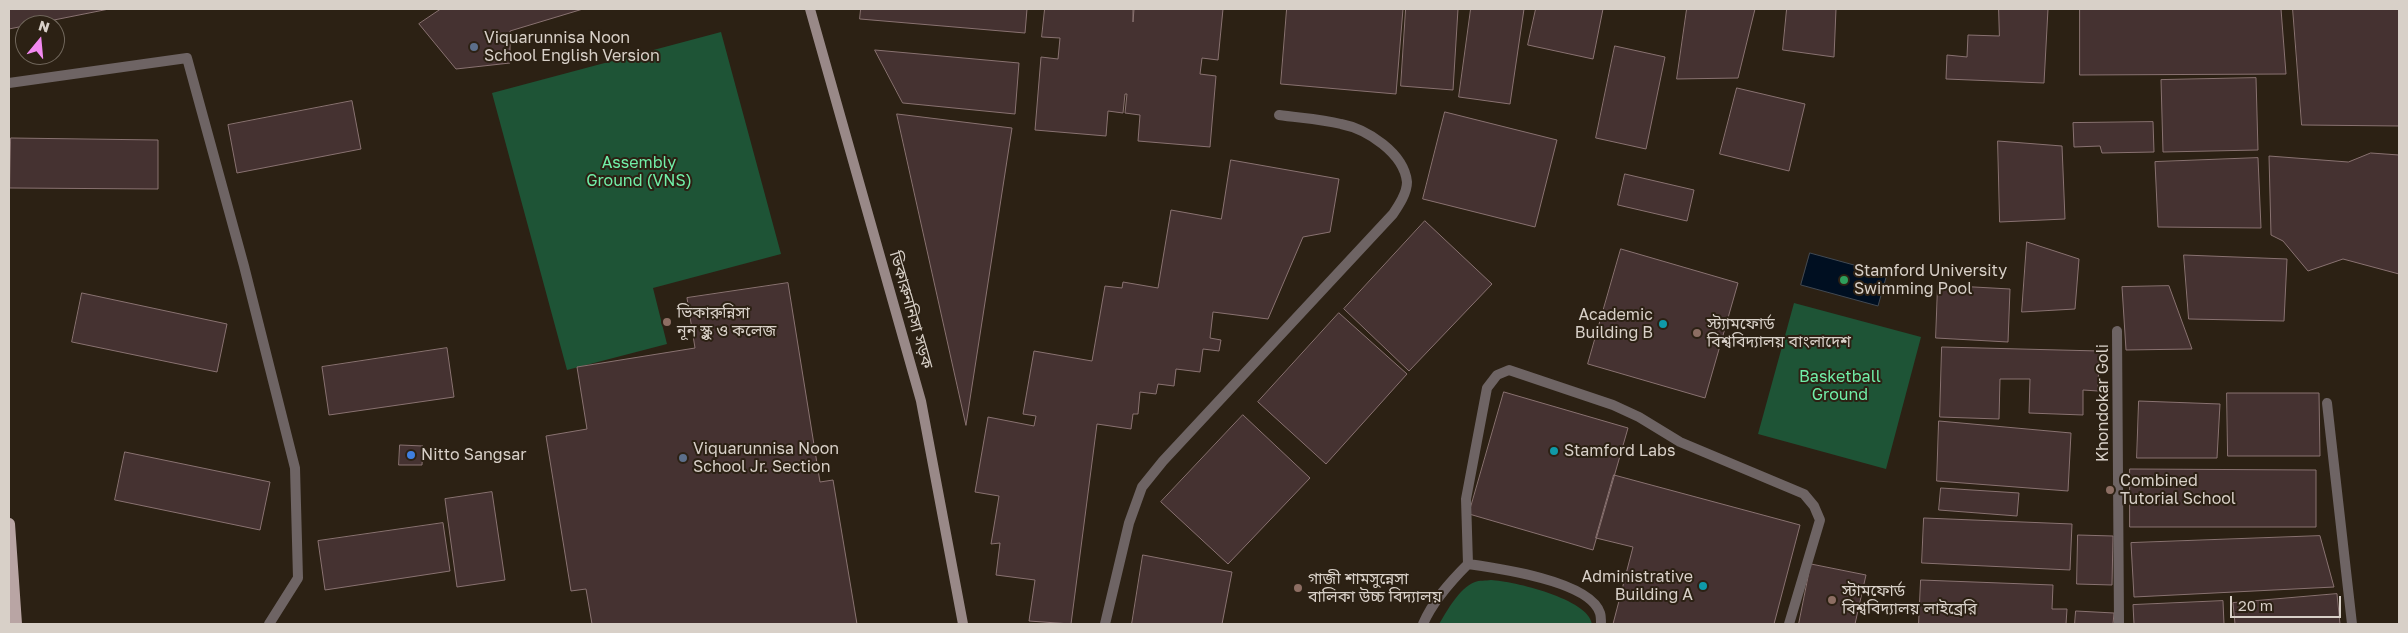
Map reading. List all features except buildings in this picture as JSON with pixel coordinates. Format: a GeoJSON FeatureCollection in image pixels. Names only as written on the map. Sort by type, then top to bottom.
{"type":"FeatureCollection","features":[{"type":"Feature","properties":{"kind":"main road"},"geometry":{"type":"LineString","coordinates":[[9,524],[16,624]]}},
{"type":"Feature","properties":{"kind":"street","name":"ভিকারুননিসা সড়ক"},"geometry":{"type":"LineString","coordinates":[[810,9],[921,401],[963,624]]}},
{"type":"Feature","properties":{"kind":"street"},"geometry":{"type":"LineString","coordinates":[[9,83],[187,58],[244,266],[294,468],[298,578],[269,624]]}},
{"type":"Feature","properties":{"kind":"street"},"geometry":{"type":"LineString","coordinates":[[1105,624],[1129,523],[1142,487],[1163,461],[1393,214],[1402,201],[1407,184],[1404,172],[1394,155],[1379,142],[1342,124],[1279,115]]}},
{"type":"Feature","properties":{"kind":"street","name":"Khondokar Goli"},"geometry":{"type":"LineString","coordinates":[[2117,331],[2119,624]]}},
{"type":"Feature","properties":{"kind":"street"},"geometry":{"type":"LineString","coordinates":[[1423,624],[1429,610],[1445,588],[1468,564],[1466,499],[1487,388],[1497,375],[1509,370],[1613,405],[1640,417],[1680,442],[1804,494],[1814,506],[1820,520],[1789,624]]}},
{"type":"Feature","properties":{"kind":"street"},"geometry":{"type":"LineString","coordinates":[[2327,403],[2352,624]]}},
{"type":"Feature","properties":{"kind":"street"},"geometry":{"type":"LineString","coordinates":[[1468,564],[1533,575],[1567,587],[1592,602],[1600,612],[1601,624]]}},
{"type":"Feature","properties":{"kind":"green space","name":"Assembly Ground (VNS)"},"geometry":{"type":"Polygon","coordinates":[[[721,32],[781,254],[653,288],[667,344],[567,370],[492,93],[721,32]]]}},
{"type":"Feature","properties":{"kind":"green space","name":"Basketball Ground"},"geometry":{"type":"Polygon","coordinates":[[[1794,303],[1921,337],[1886,469],[1758,434],[1794,303]]]}},
{"type":"Feature","properties":{"kind":"green space"},"geometry":{"type":"Polygon","coordinates":[[[1491,580],[1532,588],[1565,599],[1588,615],[1592,624],[1439,624],[1454,600],[1464,589],[1477,581],[1491,580]]]}},
{"type":"Feature","properties":{"kind":"water","name":"Stamford University Swimming Pool"},"geometry":{"type":"Polygon","coordinates":[[[1810,253],[1887,274],[1878,306],[1801,285],[1810,253]]]}},
{"type":"Feature","properties":{"kind":"place","name":"Viquarunnisa Noon School English Version"},"geometry":{"type":"Point","coordinates":[474,47]}},
{"type":"Feature","properties":{"kind":"place","name":"Stamford University Swimming Pool"},"geometry":{"type":"Point","coordinates":[1844,280]}},
{"type":"Feature","properties":{"kind":"place","name":"ভিকারুন্নিসা নূন স্কুল ও কলেজ"},"geometry":{"type":"Point","coordinates":[667,322]}},
{"type":"Feature","properties":{"kind":"place","name":"Academic Building B"},"geometry":{"type":"Point","coordinates":[1663,324]}},
{"type":"Feature","properties":{"kind":"place","name":"স্ট্যামফোর্ড বিশ্ববিদ্যালয় বাংলাদেশ"},"geometry":{"type":"Point","coordinates":[1697,333]}},
{"type":"Feature","properties":{"kind":"place","name":"Stamford Labs"},"geometry":{"type":"Point","coordinates":[1554,451]}},
{"type":"Feature","properties":{"kind":"place","name":"Nitto Sangsar"},"geometry":{"type":"Point","coordinates":[411,455]}},
{"type":"Feature","properties":{"kind":"place","name":"Viquarunnisa Noon School Jr. Section"},"geometry":{"type":"Point","coordinates":[683,458]}},
{"type":"Feature","properties":{"kind":"place","name":"Combined Tutorial School"},"geometry":{"type":"Point","coordinates":[2110,490]}},
{"type":"Feature","properties":{"kind":"place","name":"Administrative Building A"},"geometry":{"type":"Point","coordinates":[1703,586]}},
{"type":"Feature","properties":{"kind":"place","name":"গাজী শামসুন্নেসা বালিকা উচ্চ বিদ্যালয়"},"geometry":{"type":"Point","coordinates":[1298,588]}},
{"type":"Feature","properties":{"kind":"place","name":"স্টামফোর্ড বিশ্ববিদ্যালয় লাইব্রেরি"},"geometry":{"type":"Point","coordinates":[1832,600]}}]}
